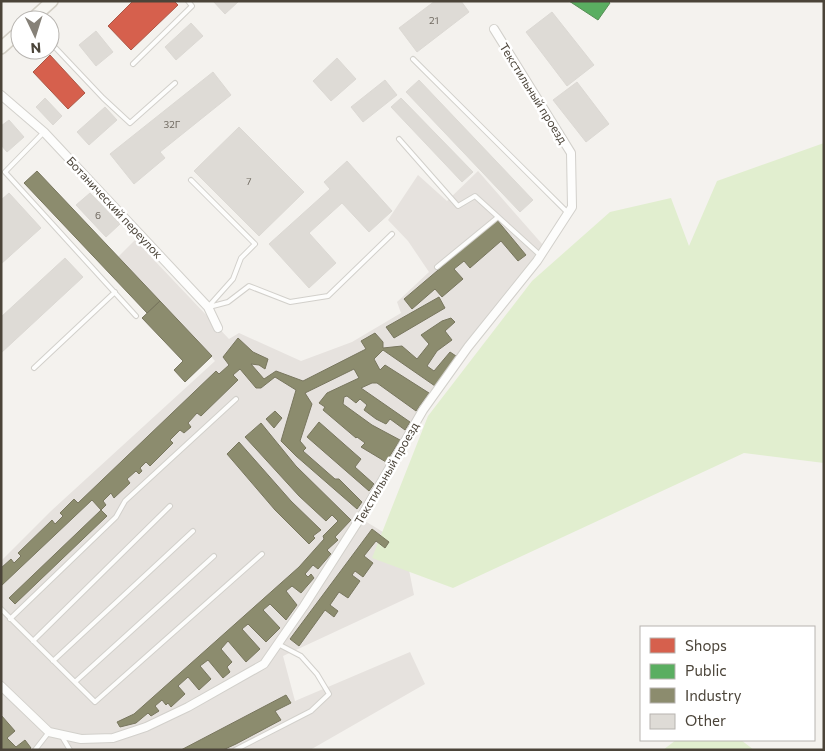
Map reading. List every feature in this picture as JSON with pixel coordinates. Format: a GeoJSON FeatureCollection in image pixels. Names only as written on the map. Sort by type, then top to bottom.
{"type":"FeatureCollection","features":[{"type":"Feature","properties":{"kind":"street"},"geometry":{"type":"LineString","coordinates":[[43,10],[52,1]]}},
{"type":"Feature","properties":{"kind":"street","name":"Текстильный проезд"},"geometry":{"type":"LineString","coordinates":[[49,732],[81,739],[113,738],[146,727],[188,707],[264,664],[364,512],[422,410],[468,347],[540,255],[572,207],[571,153],[494,30]]}},
{"type":"Feature","properties":{"kind":"street","name":"Ботанический переулок"},"geometry":{"type":"LineString","coordinates":[[1,95],[44,132],[208,307],[218,328]]}},
{"type":"Feature","properties":{"kind":"street"},"geometry":{"type":"LineString","coordinates":[[1,686],[49,732]]}},
{"type":"Feature","properties":{"kind":"lane"},"geometry":{"type":"LineString","coordinates":[[188,1],[192,6]]}},
{"type":"Feature","properties":{"kind":"lane"},"geometry":{"type":"LineString","coordinates":[[133,64],[196,1]]}},
{"type":"Feature","properties":{"kind":"lane"},"geometry":{"type":"LineString","coordinates":[[60,53],[102,98],[130,123],[175,83]]}},
{"type":"Feature","properties":{"kind":"lane"},"geometry":{"type":"LineString","coordinates":[[413,59],[568,213]]}},
{"type":"Feature","properties":{"kind":"lane"},"geometry":{"type":"LineString","coordinates":[[44,132],[4,172],[136,316]]}},
{"type":"Feature","properties":{"kind":"lane"},"geometry":{"type":"LineString","coordinates":[[399,139],[458,206],[475,196],[540,255]]}},
{"type":"Feature","properties":{"kind":"lane"},"geometry":{"type":"LineString","coordinates":[[191,180],[255,244],[241,258],[233,279],[208,307]]}},
{"type":"Feature","properties":{"kind":"lane"},"geometry":{"type":"LineString","coordinates":[[437,267],[498,216]]}},
{"type":"Feature","properties":{"kind":"lane"},"geometry":{"type":"LineString","coordinates":[[208,307],[228,302],[249,286],[290,302],[328,296],[392,234]]}},
{"type":"Feature","properties":{"kind":"lane"},"geometry":{"type":"LineString","coordinates":[[34,368],[115,292]]}},
{"type":"Feature","properties":{"kind":"lane"},"geometry":{"type":"LineString","coordinates":[[10,618],[116,517],[125,502],[236,398]]}},
{"type":"Feature","properties":{"kind":"lane"},"geometry":{"type":"LineString","coordinates":[[33,641],[170,506]]}},
{"type":"Feature","properties":{"kind":"lane"},"geometry":{"type":"LineString","coordinates":[[53,661],[193,531]]}},
{"type":"Feature","properties":{"kind":"lane"},"geometry":{"type":"LineString","coordinates":[[1,609],[95,702],[262,554]]}},
{"type":"Feature","properties":{"kind":"lane"},"geometry":{"type":"LineString","coordinates":[[75,682],[214,556]]}},
{"type":"Feature","properties":{"kind":"lane"},"geometry":{"type":"LineString","coordinates":[[235,750],[311,711],[329,694],[317,674],[301,656],[278,644]]}},
{"type":"Feature","properties":{"kind":"lane"},"geometry":{"type":"LineString","coordinates":[[35,750],[49,732]]}},
{"type":"Feature","properties":{"kind":"lane"},"geometry":{"type":"LineString","coordinates":[[60,734],[70,750]]}},
{"type":"Feature","properties":{"kind":"shaded area"},"geometry":{"type":"Polygon","coordinates":[[[478,171],[543,245],[382,476],[365,521],[404,545],[414,595],[283,656],[295,701],[410,652],[425,684],[310,750],[1,750],[1,561],[51,511],[215,361],[118,257],[135,240],[229,339],[239,333],[301,361],[352,342],[401,313],[397,302],[429,272],[408,241],[388,220],[418,175],[447,201],[478,171]]]}},
{"type":"Feature","properties":{"kind":"green space"},"geometry":{"type":"Polygon","coordinates":[[[824,143],[824,463],[744,453],[453,588],[372,558],[428,416],[532,281],[610,212],[671,198],[689,246],[717,181],[824,143]]]}},
{"type":"Feature","properties":{"kind":"green space"},"geometry":{"type":"Polygon","coordinates":[[[675,741],[742,741],[754,750],[663,750],[675,741]]]}},
{"type":"Feature","properties":{"kind":"building: Shops"},"geometry":{"type":"Polygon","coordinates":[[[133,1],[174,1],[178,5],[131,50],[108,26],[133,1]]]}},
{"type":"Feature","properties":{"kind":"building: Shops"},"geometry":{"type":"Polygon","coordinates":[[[45,60],[55,60],[85,93],[68,109],[33,72],[45,60]]]}},
{"type":"Feature","properties":{"kind":"building: Public"},"geometry":{"type":"Polygon","coordinates":[[[569,1],[608,1],[610,3],[598,20],[569,1]]]}},
{"type":"Feature","properties":{"kind":"building: Industry"},"geometry":{"type":"Polygon","coordinates":[[[37,171],[160,301],[147,313],[24,183],[37,171]]]}},
{"type":"Feature","properties":{"kind":"building: Industry"},"geometry":{"type":"Polygon","coordinates":[[[497,220],[526,255],[518,261],[501,241],[470,268],[464,261],[454,269],[463,279],[442,297],[435,289],[412,309],[404,299],[497,220]]]}},
{"type":"Feature","properties":{"kind":"building: Industry"},"geometry":{"type":"Polygon","coordinates":[[[439,297],[445,308],[394,338],[386,327],[439,297]]]}},
{"type":"Feature","properties":{"kind":"building: Industry"},"geometry":{"type":"Polygon","coordinates":[[[160,301],[212,356],[185,382],[174,370],[183,361],[142,318],[160,301]]]}},
{"type":"Feature","properties":{"kind":"building: Industry"},"geometry":{"type":"Polygon","coordinates":[[[451,318],[455,322],[445,331],[452,340],[437,351],[427,366],[434,371],[450,352],[456,356],[435,386],[383,350],[374,359],[380,370],[385,365],[429,393],[416,411],[377,383],[361,388],[410,422],[405,430],[390,419],[386,424],[376,419],[364,410],[367,405],[360,399],[356,403],[347,396],[344,397],[343,404],[372,425],[400,440],[386,462],[361,447],[365,443],[356,438],[323,410],[325,407],[319,403],[327,393],[359,378],[354,369],[305,393],[312,404],[300,441],[306,448],[303,451],[335,479],[339,479],[362,502],[357,509],[281,441],[296,390],[275,377],[261,388],[256,388],[240,369],[233,375],[238,380],[201,416],[197,413],[188,423],[191,427],[184,433],[180,430],[170,440],[173,443],[150,466],[146,462],[140,468],[142,471],[139,474],[136,471],[127,479],[130,483],[114,498],[111,493],[103,501],[106,505],[101,510],[92,500],[1,586],[1,568],[11,559],[14,563],[21,556],[18,553],[52,520],[55,524],[63,516],[60,513],[74,499],[78,503],[216,371],[219,374],[229,365],[223,357],[238,338],[253,352],[268,359],[265,369],[259,365],[251,364],[264,379],[276,371],[303,381],[366,349],[361,341],[375,333],[383,342],[383,348],[402,346],[417,359],[429,344],[421,335],[442,321],[451,318]]]}},
{"type":"Feature","properties":{"kind":"building: Industry"},"geometry":{"type":"Polygon","coordinates":[[[275,411],[282,418],[274,428],[266,419],[275,411]]]}},
{"type":"Feature","properties":{"kind":"building: Industry"},"geometry":{"type":"Polygon","coordinates":[[[319,422],[361,459],[355,467],[374,484],[369,491],[307,437],[319,422]]]}},
{"type":"Feature","properties":{"kind":"building: Industry"},"geometry":{"type":"Polygon","coordinates":[[[261,423],[296,466],[351,520],[335,537],[338,540],[327,550],[331,554],[318,569],[313,565],[305,574],[308,577],[311,574],[314,578],[301,593],[292,586],[286,591],[297,605],[286,620],[270,604],[263,610],[280,628],[266,642],[248,624],[242,629],[260,649],[246,662],[228,641],[221,649],[232,662],[227,667],[230,672],[223,678],[208,660],[200,666],[211,679],[199,690],[188,677],[178,686],[185,694],[171,707],[162,700],[155,706],[159,711],[151,716],[148,713],[136,723],[120,727],[117,722],[134,714],[299,567],[324,539],[323,536],[338,521],[332,515],[326,521],[299,496],[245,437],[261,423]]]}},
{"type":"Feature","properties":{"kind":"building: Industry"},"geometry":{"type":"Polygon","coordinates":[[[239,442],[291,501],[321,530],[313,536],[315,538],[309,544],[275,510],[227,454],[239,442]]]}},
{"type":"Feature","properties":{"kind":"building: Industry"},"geometry":{"type":"Polygon","coordinates":[[[101,510],[107,516],[15,604],[9,598],[101,510]]]}},
{"type":"Feature","properties":{"kind":"building: Industry"},"geometry":{"type":"Polygon","coordinates":[[[372,529],[389,542],[385,548],[376,541],[364,556],[373,563],[363,577],[355,571],[352,575],[360,581],[348,598],[339,592],[330,605],[338,611],[334,617],[325,610],[299,646],[290,639],[372,529]]]}},
{"type":"Feature","properties":{"kind":"building: Industry"},"geometry":{"type":"Polygon","coordinates":[[[286,695],[291,703],[275,711],[281,720],[236,744],[223,750],[181,750],[286,695]]]}},
{"type":"Feature","properties":{"kind":"building: Industry"},"geometry":{"type":"Polygon","coordinates":[[[1,715],[15,731],[7,738],[16,747],[25,740],[31,748],[29,750],[1,750],[1,715]]]}},
{"type":"Feature","properties":{"kind":"building: Other"},"geometry":{"type":"Polygon","coordinates":[[[213,1],[239,1],[225,14],[213,1]]]}},
{"type":"Feature","properties":{"kind":"building: Other"},"geometry":{"type":"Polygon","coordinates":[[[435,1],[461,1],[469,12],[417,52],[399,28],[435,1]]]}},
{"type":"Feature","properties":{"kind":"building: Other"},"geometry":{"type":"Polygon","coordinates":[[[552,12],[594,65],[567,86],[526,32],[552,12]]]}},
{"type":"Feature","properties":{"kind":"building: Other"},"geometry":{"type":"Polygon","coordinates":[[[191,23],[203,36],[176,60],[165,47],[191,23]]]}},
{"type":"Feature","properties":{"kind":"building: Other"},"geometry":{"type":"Polygon","coordinates":[[[96,31],[113,52],[96,66],[79,45],[96,31]]]}},
{"type":"Feature","properties":{"kind":"building: Other"},"geometry":{"type":"Polygon","coordinates":[[[337,58],[356,79],[331,101],[313,81],[337,58]]]}},
{"type":"Feature","properties":{"kind":"building: Other"},"geometry":{"type":"Polygon","coordinates":[[[213,72],[231,95],[160,152],[165,158],[134,184],[110,154],[213,72]]]}},
{"type":"Feature","properties":{"kind":"building: Other"},"geometry":{"type":"Polygon","coordinates":[[[385,80],[397,95],[363,122],[351,107],[385,80]]]}},
{"type":"Feature","properties":{"kind":"building: Other"},"geometry":{"type":"Polygon","coordinates":[[[419,80],[533,200],[520,212],[406,92],[419,80]]]}},
{"type":"Feature","properties":{"kind":"building: Other"},"geometry":{"type":"Polygon","coordinates":[[[577,82],[609,124],[586,142],[553,100],[577,82]]]}},
{"type":"Feature","properties":{"kind":"building: Other"},"geometry":{"type":"Polygon","coordinates":[[[45,98],[62,116],[53,125],[36,107],[45,98]]]}},
{"type":"Feature","properties":{"kind":"building: Other"},"geometry":{"type":"Polygon","coordinates":[[[401,98],[473,172],[462,182],[391,107],[401,98]]]}},
{"type":"Feature","properties":{"kind":"building: Other"},"geometry":{"type":"Polygon","coordinates":[[[105,107],[117,120],[89,145],[77,132],[105,107]]]}},
{"type":"Feature","properties":{"kind":"building: Other"},"geometry":{"type":"Polygon","coordinates":[[[9,120],[24,137],[7,152],[1,145],[1,126],[9,120]]]}},
{"type":"Feature","properties":{"kind":"building: Other"},"geometry":{"type":"Polygon","coordinates":[[[239,127],[304,192],[259,236],[194,171],[239,127]]]}},
{"type":"Feature","properties":{"kind":"building: Other"},"geometry":{"type":"Polygon","coordinates":[[[347,161],[392,211],[369,232],[342,203],[309,233],[336,263],[309,288],[269,244],[330,189],[324,182],[347,161]]]}},
{"type":"Feature","properties":{"kind":"building: Other"},"geometry":{"type":"Polygon","coordinates":[[[9,193],[41,228],[1,264],[1,200],[9,193]]]}},
{"type":"Feature","properties":{"kind":"building: Other"},"geometry":{"type":"Polygon","coordinates":[[[90,193],[120,224],[106,237],[76,205],[90,193]]]}},
{"type":"Feature","properties":{"kind":"building: Other"},"geometry":{"type":"Polygon","coordinates":[[[65,258],[83,277],[1,353],[1,317],[65,258]]]}}]}
